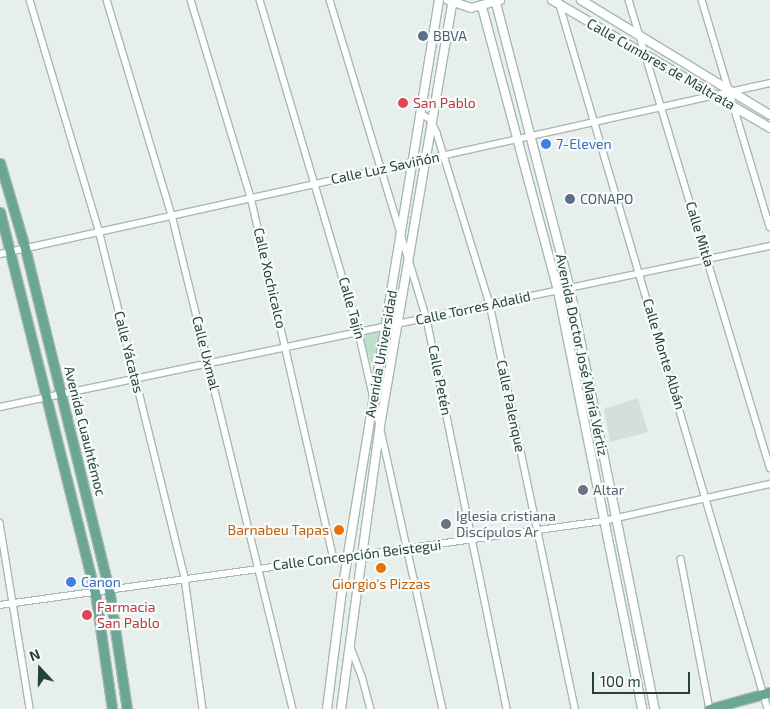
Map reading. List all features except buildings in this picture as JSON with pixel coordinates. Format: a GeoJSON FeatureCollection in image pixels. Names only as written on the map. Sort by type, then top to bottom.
{"type":"FeatureCollection","features":[{"type":"Feature","properties":{"kind":"main road","name":"Avenida Universidad"},"geometry":{"type":"LineString","coordinates":[[327,709],[348,556],[439,0]]}},
{"type":"Feature","properties":{"kind":"main road","name":"Calle Cumbres de Maltrata"},"geometry":{"type":"LineString","coordinates":[[581,0],[770,114]]}},
{"type":"Feature","properties":{"kind":"main road","name":"Calle Cumbres de Maltrata"},"geometry":{"type":"LineString","coordinates":[[557,1],[716,94],[770,128]]}},
{"type":"Feature","properties":{"kind":"main road","name":"Avenida Universidad"},"geometry":{"type":"LineString","coordinates":[[341,709],[380,426],[450,2]]}},
{"type":"Feature","properties":{"kind":"main road"},"geometry":{"type":"LineString","coordinates":[[450,2],[463,8],[482,7],[498,2]]}},
{"type":"Feature","properties":{"kind":"main road","name":"Avenida Doctor José María Vértiz"},"geometry":{"type":"LineString","coordinates":[[498,2],[530,136],[570,288],[655,709]]}},
{"type":"Feature","properties":{"kind":"main road","name":"Avenida Doctor José María Vértiz"},"geometry":{"type":"LineString","coordinates":[[482,7],[558,291],[642,709]]}},
{"type":"Feature","properties":{"kind":"main road","name":"Avenida Cuauhtémoc"},"geometry":{"type":"LineString","coordinates":[[0,163],[26,248],[109,589],[127,709]]}},
{"type":"Feature","properties":{"kind":"main road","name":"Avenida Cuauhtémoc"},"geometry":{"type":"LineString","coordinates":[[0,212],[12,251],[95,592],[112,709]]}},
{"type":"Feature","properties":{"kind":"main road"},"geometry":{"type":"LineString","coordinates":[[712,709],[768,692]]}},
{"type":"Feature","properties":{"kind":"street","name":"Calle Yácatas"},"geometry":{"type":"LineString","coordinates":[[30,0],[99,230],[185,578],[202,709]]}},
{"type":"Feature","properties":{"kind":"street","name":"Calle Uxmal"},"geometry":{"type":"LineString","coordinates":[[107,0],[172,215],[260,567],[292,709]]}},
{"type":"Feature","properties":{"kind":"street","name":"Calle Xochicalco"},"geometry":{"type":"LineString","coordinates":[[191,0],[251,197],[334,559]]}},
{"type":"Feature","properties":{"kind":"street","name":"Calle Tajín"},"geometry":{"type":"LineString","coordinates":[[260,0],[359,332],[374,394],[406,550],[443,709]]}},
{"type":"Feature","properties":{"kind":"street","name":"Calle Petén"},"geometry":{"type":"LineString","coordinates":[[330,0],[427,318],[507,709]]}},
{"type":"Feature","properties":{"kind":"street","name":"Calle Mitla"},"geometry":{"type":"LineString","coordinates":[[629,0],[770,468]]}},
{"type":"Feature","properties":{"kind":"street"},"geometry":{"type":"LineString","coordinates":[[702,0],[770,227]]}},
{"type":"Feature","properties":{"kind":"street","name":"Calle Monte Albán"},"geometry":{"type":"LineString","coordinates":[[557,1],[768,692],[768,709]]}},
{"type":"Feature","properties":{"kind":"street","name":"Calle Luz Saviñón"},"geometry":{"type":"LineString","coordinates":[[0,254],[99,230],[595,122],[729,90],[770,83]]}},
{"type":"Feature","properties":{"kind":"street"},"geometry":{"type":"LineString","coordinates":[[420,113],[430,120]]}},
{"type":"Feature","properties":{"kind":"street","name":"Calle Palenque"},"geometry":{"type":"LineString","coordinates":[[430,120],[445,155],[490,304],[575,709]]}},
{"type":"Feature","properties":{"kind":"street","name":"Calle Torres Adalid"},"geometry":{"type":"LineString","coordinates":[[0,407],[770,246]]}},
{"type":"Feature","properties":{"kind":"street","name":"Calle Concepción Beistegui"},"geometry":{"type":"LineString","coordinates":[[0,605],[260,567],[472,541],[616,519],[770,484]]}},
{"type":"Feature","properties":{"kind":"street"},"geometry":{"type":"LineString","coordinates":[[0,523],[15,603],[30,709]]}},
{"type":"Feature","properties":{"kind":"street"},"geometry":{"type":"LineString","coordinates":[[681,559],[712,709]]}},
{"type":"Feature","properties":{"kind":"street"},"geometry":{"type":"LineString","coordinates":[[350,645],[362,676],[371,709]]}},
{"type":"Feature","properties":{"kind":"shaded area"},"geometry":{"type":"Polygon","coordinates":[[[638,398],[648,432],[610,442],[604,409],[638,398]]]}},
{"type":"Feature","properties":{"kind":"green space"},"geometry":{"type":"Polygon","coordinates":[[[380,332],[375,362],[371,363],[361,335],[380,332]]]}},
{"type":"Feature","properties":{"kind":"place","name":"BBVA"},"geometry":{"type":"Point","coordinates":[423,36]}},
{"type":"Feature","properties":{"kind":"place","name":"San Pablo"},"geometry":{"type":"Point","coordinates":[403,103]}},
{"type":"Feature","properties":{"kind":"place","name":"7-Eleven"},"geometry":{"type":"Point","coordinates":[546,144]}},
{"type":"Feature","properties":{"kind":"place","name":"CONAPO"},"geometry":{"type":"Point","coordinates":[570,199]}},
{"type":"Feature","properties":{"kind":"place","name":"Altar"},"geometry":{"type":"Point","coordinates":[583,490]}},
{"type":"Feature","properties":{"kind":"place","name":"Iglesia cristiana Discípulos Ar"},"geometry":{"type":"Point","coordinates":[446,524]}},
{"type":"Feature","properties":{"kind":"place","name":"Barnabeu Tapas"},"geometry":{"type":"Point","coordinates":[339,530]}},
{"type":"Feature","properties":{"kind":"place","name":"Giorgio's Pizzas"},"geometry":{"type":"Point","coordinates":[381,568]}},
{"type":"Feature","properties":{"kind":"place","name":"Canon"},"geometry":{"type":"Point","coordinates":[71,582]}},
{"type":"Feature","properties":{"kind":"place","name":"Farmacia San Pablo"},"geometry":{"type":"Point","coordinates":[87,615]}}]}
